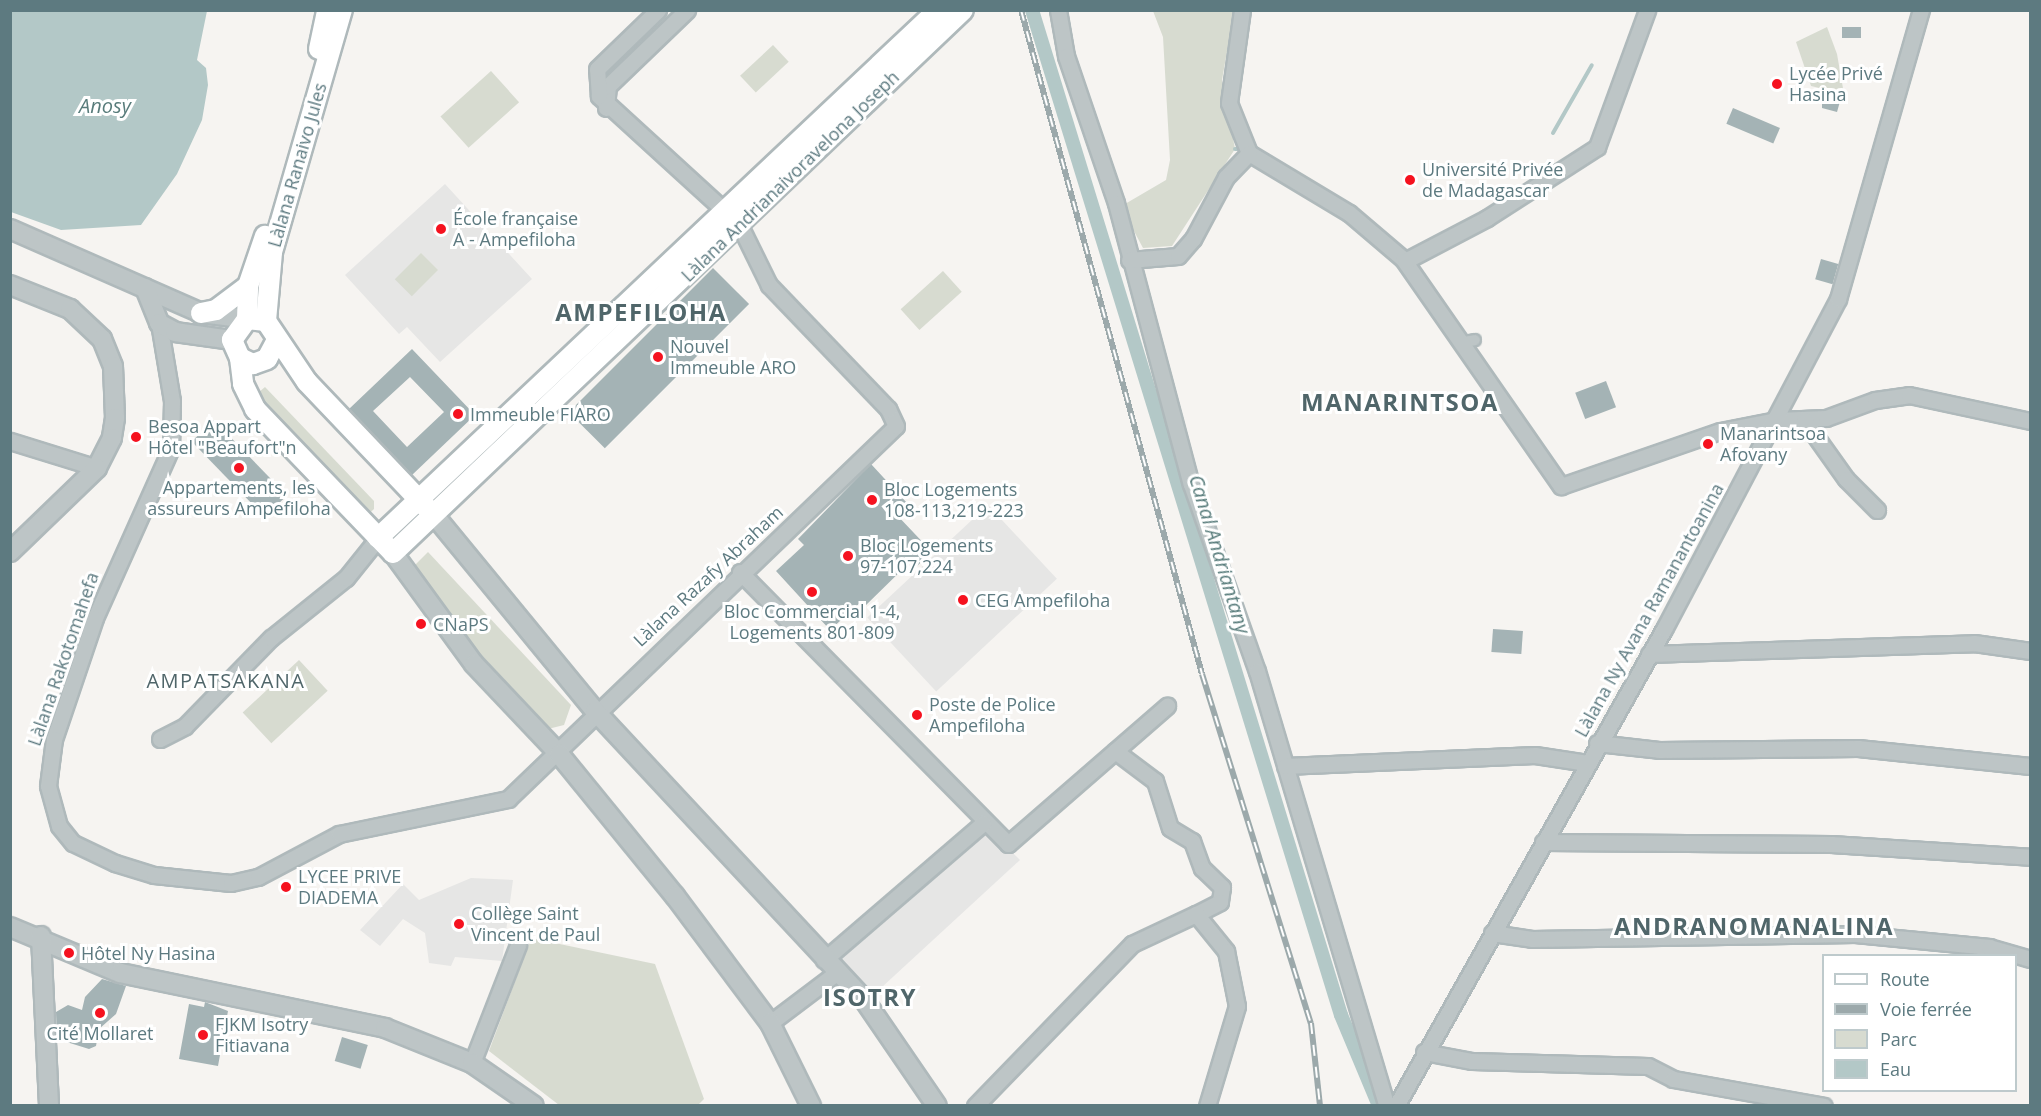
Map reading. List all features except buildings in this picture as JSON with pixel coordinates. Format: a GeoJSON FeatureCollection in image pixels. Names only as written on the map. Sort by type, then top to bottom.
{"type":"FeatureCollection","features":[{"type":"Feature","properties":{"kind":"main road","name":"Làlana Ranaivo Jules"},"geometry":{"type":"LineString","coordinates":[[256,320],[248,286],[327,10]]}},
{"type":"Feature","properties":{"kind":"main road","name":"Làlana Ranaivo Jules"},"geometry":{"type":"LineString","coordinates":[[256,320],[272,252],[342,10]]}},
{"type":"Feature","properties":{"kind":"main road","name":"Làlana Andrianaivoravelona Joseph"},"geometry":{"type":"LineString","coordinates":[[393,553],[438,521],[938,10]]}},
{"type":"Feature","properties":{"kind":"main road","name":"Làlana Andrianaivoravelona Joseph"},"geometry":{"type":"LineString","coordinates":[[378,538],[418,498],[963,10]]}},
{"type":"Feature","properties":{"kind":"main road"},"geometry":{"type":"LineString","coordinates":[[201,314],[216,310],[248,286]]}},
{"type":"Feature","properties":{"kind":"main road"},"geometry":{"type":"LineString","coordinates":[[393,553],[255,409],[243,384],[240,358],[232,339],[256,320],[277,340],[307,382],[438,521]]}},
{"type":"Feature","properties":{"kind":"main road"},"geometry":{"type":"LineString","coordinates":[[240,358],[253,363],[267,359],[277,340]]}},
{"type":"Feature","properties":{"kind":"street"},"geometry":{"type":"LineString","coordinates":[[658,10],[597,69],[595,83],[606,108],[733,217]]}},
{"type":"Feature","properties":{"kind":"street"},"geometry":{"type":"LineString","coordinates":[[606,108],[608,86],[687,10]]}},
{"type":"Feature","properties":{"kind":"street"},"geometry":{"type":"LineString","coordinates":[[1058,10],[1066,56],[1112,192],[1191,484],[1285,766],[1387,1106]]}},
{"type":"Feature","properties":{"kind":"street"},"geometry":{"type":"LineString","coordinates":[[1242,10],[1229,103],[1248,147],[1349,213],[1410,257],[1470,341],[1517,429],[1561,486],[1720,431],[1776,420],[1804,420],[1910,395],[2031,421]]}},
{"type":"Feature","properties":{"kind":"street"},"geometry":{"type":"LineString","coordinates":[[1410,257],[1487,218],[1597,147],[1647,10]]}},
{"type":"Feature","properties":{"kind":"street","name":"Làlana Ny Avana Ramanantoanina"},"geometry":{"type":"LineString","coordinates":[[1396,1106],[1424,1052],[1649,654],[1776,420],[1838,299],[1921,10]]}},
{"type":"Feature","properties":{"kind":"street"},"geometry":{"type":"LineString","coordinates":[[1129,260],[1178,256],[1193,239],[1226,177],[1248,147]]}},
{"type":"Feature","properties":{"kind":"street","name":"Làlana Razafy Abraham"},"geometry":{"type":"LineString","coordinates":[[559,754],[595,711],[896,426],[888,409],[769,285],[733,217]]}},
{"type":"Feature","properties":{"kind":"street"},"geometry":{"type":"LineString","coordinates":[[10,229],[201,314],[256,320]]}},
{"type":"Feature","properties":{"kind":"street"},"geometry":{"type":"LineString","coordinates":[[10,285],[70,309],[91,325],[109,352],[115,418],[112,438],[97,468],[10,552]]}},
{"type":"Feature","properties":{"kind":"street"},"geometry":{"type":"LineString","coordinates":[[146,288],[159,323],[175,332],[232,339]]}},
{"type":"Feature","properties":{"kind":"street","name":"Làlana Rakotomahefa"},"geometry":{"type":"LineString","coordinates":[[159,323],[174,427],[171,448],[95,618],[48,763],[52,810],[73,843],[154,874],[231,883],[258,877],[339,834],[508,799],[559,754]]}},
{"type":"Feature","properties":{"kind":"street"},"geometry":{"type":"LineString","coordinates":[[164,352],[175,332]]}},
{"type":"Feature","properties":{"kind":"street"},"geometry":{"type":"LineString","coordinates":[[1804,420],[1846,479],[1878,510]]}},
{"type":"Feature","properties":{"kind":"street"},"geometry":{"type":"LineString","coordinates":[[1517,429],[1535,431]]}},
{"type":"Feature","properties":{"kind":"street"},"geometry":{"type":"LineString","coordinates":[[10,441],[97,468]]}},
{"type":"Feature","properties":{"kind":"street"},"geometry":{"type":"LineString","coordinates":[[438,521],[595,711],[865,1001],[937,1106]]}},
{"type":"Feature","properties":{"kind":"street"},"geometry":{"type":"LineString","coordinates":[[160,739],[185,726],[271,638],[346,578],[378,538]]}},
{"type":"Feature","properties":{"kind":"street"},"geometry":{"type":"LineString","coordinates":[[393,553],[474,664],[559,754],[770,1023],[811,1106]]}},
{"type":"Feature","properties":{"kind":"street"},"geometry":{"type":"LineString","coordinates":[[740,572],[983,823],[1008,843],[1167,706]]}},
{"type":"Feature","properties":{"kind":"street"},"geometry":{"type":"LineString","coordinates":[[1649,654],[1974,643],[2031,651]]}},
{"type":"Feature","properties":{"kind":"street"},"geometry":{"type":"LineString","coordinates":[[1597,743],[1659,750],[1858,748],[2031,766]]}},
{"type":"Feature","properties":{"kind":"street"},"geometry":{"type":"LineString","coordinates":[[975,1106],[1132,944],[1220,902],[1222,887],[1202,868],[1192,841],[1170,828],[1155,781],[1115,751]]}},
{"type":"Feature","properties":{"kind":"street"},"geometry":{"type":"LineString","coordinates":[[1285,766],[1536,755],[1587,763]]}},
{"type":"Feature","properties":{"kind":"street"},"geometry":{"type":"LineString","coordinates":[[770,1023],[983,823]]}},
{"type":"Feature","properties":{"kind":"street"},"geometry":{"type":"LineString","coordinates":[[1543,842],[1831,843],[2031,857]]}},
{"type":"Feature","properties":{"kind":"street"},"geometry":{"type":"LineString","coordinates":[[1196,914],[1226,951],[1238,1006],[1207,1106]]}},
{"type":"Feature","properties":{"kind":"street"},"geometry":{"type":"LineString","coordinates":[[10,927],[41,936],[65,954],[120,973],[385,1028],[472,1063],[534,1106]]}},
{"type":"Feature","properties":{"kind":"street"},"geometry":{"type":"LineString","coordinates":[[1492,933],[1532,939],[1855,934],[1993,954]]}},
{"type":"Feature","properties":{"kind":"street"},"geometry":{"type":"LineString","coordinates":[[41,936],[49,1106]]}},
{"type":"Feature","properties":{"kind":"street"},"geometry":{"type":"LineString","coordinates":[[472,1063],[518,945]]}},
{"type":"Feature","properties":{"kind":"street"},"geometry":{"type":"LineString","coordinates":[[1424,1052],[1472,1061],[1648,1066],[1673,1078],[1824,1106]]}},
{"type":"Feature","properties":{"kind":"shaded area","name":"École française A - Ampefiloha"},"geometry":{"type":"Polygon","coordinates":[[[445,184],[532,279],[440,362],[407,327],[399,334],[345,275],[445,184]]]}},
{"type":"Feature","properties":{"kind":"shaded area","name":"CEG Ampefiloha"},"geometry":{"type":"Polygon","coordinates":[[[988,505],[1057,579],[936,691],[867,618],[988,505]]]}},
{"type":"Feature","properties":{"kind":"shaded area","name":"ISOTRY"},"geometry":{"type":"Polygon","coordinates":[[[984,825],[1020,860],[869,999],[828,959],[984,825]]]}},
{"type":"Feature","properties":{"kind":"shaded area","name":"Collège Saint Vincent de Paul"},"geometry":{"type":"Polygon","coordinates":[[[471,878],[513,880],[502,961],[455,957],[451,966],[429,963],[425,933],[403,919],[380,946],[360,930],[403,884],[419,900],[471,878]]]}},
{"type":"Feature","properties":{"kind":"green space"},"geometry":{"type":"Polygon","coordinates":[[[1153,11],[1234,11],[1222,80],[1235,149],[1172,246],[1143,248],[1127,218],[1125,204],[1166,180],[1170,160],[1163,37],[1153,11]]]}},
{"type":"Feature","properties":{"kind":"green space"},"geometry":{"type":"Polygon","coordinates":[[[1827,27],[1837,54],[1844,94],[1811,86],[1796,42],[1827,27]]]}},
{"type":"Feature","properties":{"kind":"green space"},"geometry":{"type":"Polygon","coordinates":[[[773,45],[789,62],[756,93],[740,76],[773,45]]]}},
{"type":"Feature","properties":{"kind":"green space"},"geometry":{"type":"Polygon","coordinates":[[[491,71],[519,102],[469,148],[440,117],[491,71]]]}},
{"type":"Feature","properties":{"kind":"green space"},"geometry":{"type":"Polygon","coordinates":[[[421,253],[438,270],[412,296],[395,279],[421,253]]]}},
{"type":"Feature","properties":{"kind":"green space"},"geometry":{"type":"Polygon","coordinates":[[[943,271],[962,292],[919,330],[901,309],[943,271]]]}},
{"type":"Feature","properties":{"kind":"green space"},"geometry":{"type":"Polygon","coordinates":[[[265,387],[374,501],[374,509],[359,523],[246,403],[265,387]]]}},
{"type":"Feature","properties":{"kind":"green space"},"geometry":{"type":"Polygon","coordinates":[[[428,552],[571,705],[564,725],[548,729],[403,577],[428,552]]]}},
{"type":"Feature","properties":{"kind":"green space"},"geometry":{"type":"Polygon","coordinates":[[[299,660],[328,691],[271,743],[243,713],[299,660]]]}},
{"type":"Feature","properties":{"kind":"green space"},"geometry":{"type":"Polygon","coordinates":[[[531,938],[655,964],[704,1099],[698,1105],[559,1105],[489,1051],[531,938]]]}},
{"type":"Feature","properties":{"kind":"water","name":"Anosy"},"geometry":{"type":"Polygon","coordinates":[[[10,11],[207,11],[197,60],[206,68],[208,85],[202,120],[177,174],[141,225],[61,230],[11,212],[10,11]]]}},
{"type":"Feature","properties":{"kind":"waterway","name":"Canal Andriantany"},"geometry":{"type":"LineString","coordinates":[[1032,10],[1341,1015],[1379,1106]]}},
{"type":"Feature","properties":{"kind":"waterway"},"geometry":{"type":"LineString","coordinates":[[1553,133],[1592,65]]}},
{"type":"Feature","properties":{"kind":"waterway"},"geometry":{"type":"LineString","coordinates":[[1235,149],[1244,149]]}},
{"type":"Feature","properties":{"kind":"waterway"},"geometry":{"type":"LineString","coordinates":[[1414,262],[1482,359]]}},
{"type":"Feature","properties":{"kind":"railway"},"geometry":{"type":"LineString","coordinates":[[1021,10],[1202,674],[1311,1023],[1320,1106]]}},
{"type":"Feature","properties":{"kind":"place","name":"Lycée Privé Hasina"},"geometry":{"type":"Point","coordinates":[1777,84]}},
{"type":"Feature","properties":{"kind":"place","name":"Université Privée de Madagascar"},"geometry":{"type":"Point","coordinates":[1410,180]}},
{"type":"Feature","properties":{"kind":"place","name":"École française A - Ampefiloha"},"geometry":{"type":"Point","coordinates":[441,229]}},
{"type":"Feature","properties":{"kind":"place","name":"Nouvel Immeuble ARO"},"geometry":{"type":"Point","coordinates":[658,357]}},
{"type":"Feature","properties":{"kind":"place","name":"Immeuble FIARO"},"geometry":{"type":"Point","coordinates":[458,414]}},
{"type":"Feature","properties":{"kind":"place","name":"Besoa Appart Hôtel \"Beaufort\"n"},"geometry":{"type":"Point","coordinates":[136,437]}},
{"type":"Feature","properties":{"kind":"place","name":"Manarintsoa Afovany"},"geometry":{"type":"Point","coordinates":[1708,444]}},
{"type":"Feature","properties":{"kind":"place","name":"Appartements, les assureurs Ampefiloha"},"geometry":{"type":"Point","coordinates":[239,468]}},
{"type":"Feature","properties":{"kind":"place","name":"Bloc Logements 108-113,219-223"},"geometry":{"type":"Point","coordinates":[872,500]}},
{"type":"Feature","properties":{"kind":"place","name":"Bloc Logements 97-107,224"},"geometry":{"type":"Point","coordinates":[848,556]}},
{"type":"Feature","properties":{"kind":"place","name":"Bloc Commercial 1-4, Logements 801-809"},"geometry":{"type":"Point","coordinates":[812,592]}},
{"type":"Feature","properties":{"kind":"place","name":"CEG Ampefiloha"},"geometry":{"type":"Point","coordinates":[963,600]}},
{"type":"Feature","properties":{"kind":"place","name":"CNaPS"},"geometry":{"type":"Point","coordinates":[421,624]}},
{"type":"Feature","properties":{"kind":"place","name":"Poste de Police Ampefiloha"},"geometry":{"type":"Point","coordinates":[917,715]}},
{"type":"Feature","properties":{"kind":"place","name":"LYCEE PRIVE DIADEMA"},"geometry":{"type":"Point","coordinates":[286,887]}},
{"type":"Feature","properties":{"kind":"place","name":"Collège Saint Vincent de Paul"},"geometry":{"type":"Point","coordinates":[459,924]}},
{"type":"Feature","properties":{"kind":"place","name":"Hôtel Ny Hasina"},"geometry":{"type":"Point","coordinates":[69,953]}},
{"type":"Feature","properties":{"kind":"place","name":"Cité Mollaret"},"geometry":{"type":"Point","coordinates":[100,1013]}},
{"type":"Feature","properties":{"kind":"place","name":"FJKM Isotry Fitiavana"},"geometry":{"type":"Point","coordinates":[203,1035]}},
{"type":"Feature","properties":{"kind":"district","name":"AMPEFILOHA"},"geometry":{"type":"Point","coordinates":[641,312]}},
{"type":"Feature","properties":{"kind":"district","name":"MANARINTSOA"},"geometry":{"type":"Point","coordinates":[1400,402]}},
{"type":"Feature","properties":{"kind":"district","name":"AMPATSAKANA"},"geometry":{"type":"Point","coordinates":[226,680]}},
{"type":"Feature","properties":{"kind":"district","name":"ANDRANOMANALINA"},"geometry":{"type":"Point","coordinates":[1754,926]}},
{"type":"Feature","properties":{"kind":"district","name":"ISOTRY"},"geometry":{"type":"Point","coordinates":[870,997]}}]}
